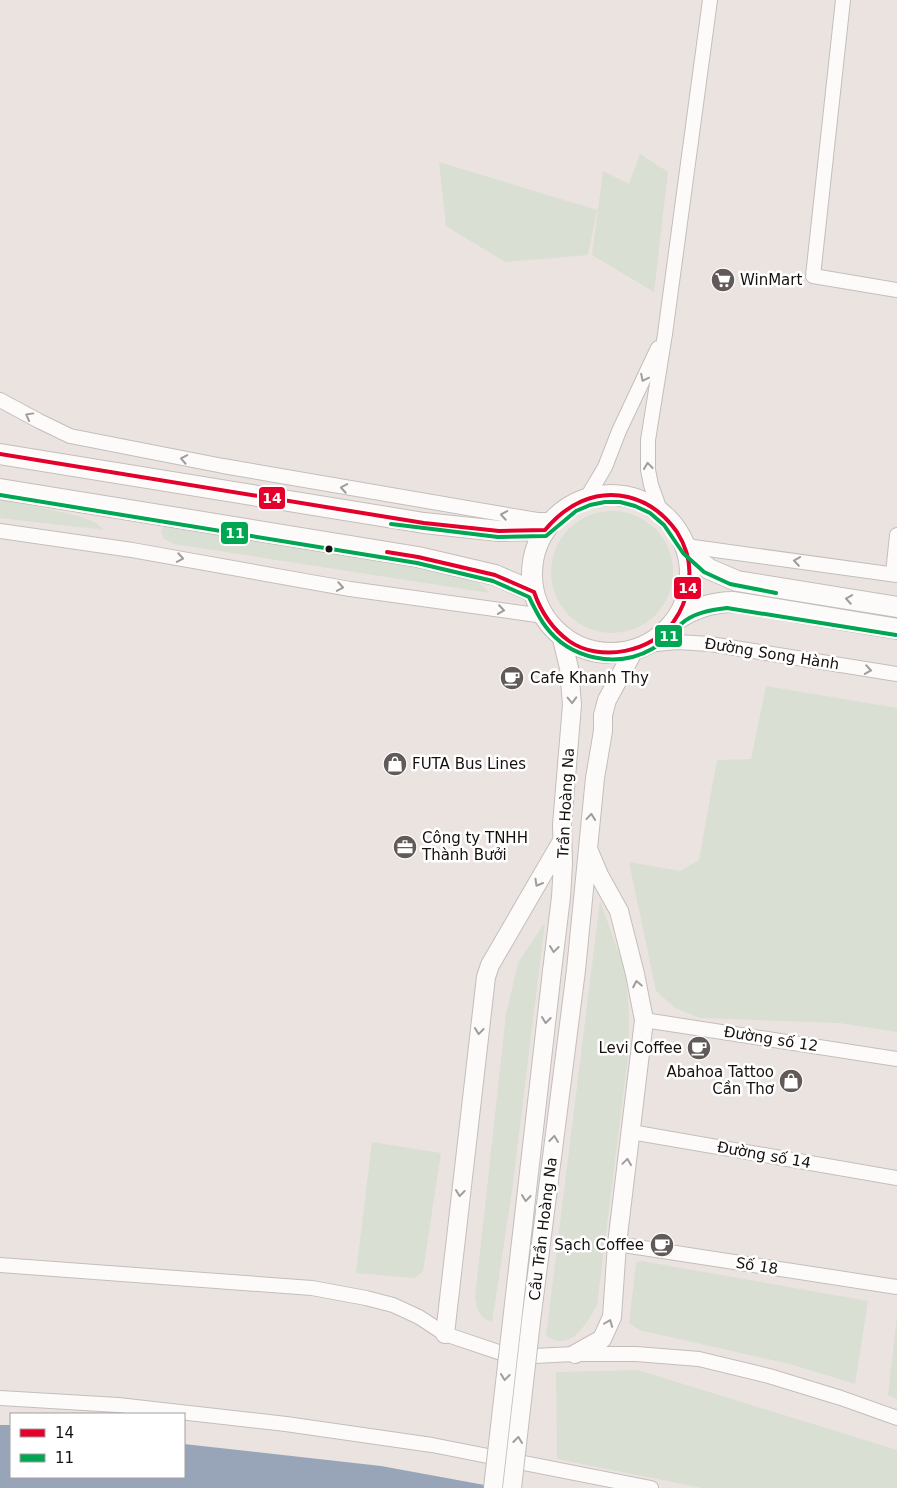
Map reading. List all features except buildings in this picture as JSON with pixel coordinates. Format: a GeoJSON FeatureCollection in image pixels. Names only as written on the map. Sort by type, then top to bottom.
{"type":"FeatureCollection","features":[{"type":"Feature","properties":{"kind":"highway"},"geometry":{"type":"LineString","coordinates":[[0,454],[424,523],[499,531],[549,525]]}},
{"type":"Feature","properties":{"kind":"highway"},"geometry":{"type":"LineString","coordinates":[[0,489],[418,557],[494,575],[534,592]]}},
{"type":"Feature","properties":{"kind":"highway"},"geometry":{"type":"LineString","coordinates":[[686,546],[690,570],[689,584],[676,620],[668,630],[640,647],[608,653],[595,652],[571,642],[561,635],[544,616],[534,592],[532,579],[533,560],[539,541],[549,525],[568,507],[586,499],[606,495],[625,496],[638,500],[661,513],[670,522],[692,554],[709,569],[737,581],[897,607]]}},
{"type":"Feature","properties":{"kind":"highway"},"geometry":{"type":"LineString","coordinates":[[676,620],[704,605],[734,602],[897,629]]}},
{"type":"Feature","properties":{"kind":"main road","name":"Trần Hoàng Na"},"geometry":{"type":"LineString","coordinates":[[552,971],[561,897],[562,841],[572,705],[569,668],[561,635]]}},
{"type":"Feature","properties":{"kind":"main road","name":"Trần Hoàng Na"},"geometry":{"type":"LineString","coordinates":[[576,970],[603,716],[608,700],[640,647]]}},
{"type":"Feature","properties":{"kind":"main road"},"geometry":{"type":"LineString","coordinates":[[445,1334],[486,977],[490,965],[562,841]]}},
{"type":"Feature","properties":{"kind":"main road"},"geometry":{"type":"LineString","coordinates":[[575,1354],[602,1339],[612,1317],[616,1244],[644,1020],[619,911],[599,875],[588,849]]}},
{"type":"Feature","properties":{"kind":"main road","name":"Cầu Trần Hoàng Na"},"geometry":{"type":"LineString","coordinates":[[512,1488],[576,970]]}},
{"type":"Feature","properties":{"kind":"main road","name":"Cầu Trần Hoàng Na"},"geometry":{"type":"LineString","coordinates":[[493,1488],[552,971]]}},
{"type":"Feature","properties":{"kind":"street"},"geometry":{"type":"LineString","coordinates":[[661,513],[651,485],[647,455],[710,0]]}},
{"type":"Feature","properties":{"kind":"street"},"geometry":{"type":"LineString","coordinates":[[843,0],[814,276],[897,290]]}},
{"type":"Feature","properties":{"kind":"street"},"geometry":{"type":"LineString","coordinates":[[586,499],[605,467],[619,431],[665,334]]}},
{"type":"Feature","properties":{"kind":"street"},"geometry":{"type":"LineString","coordinates":[[0,400],[70,436],[223,466],[537,520],[549,525]]}},
{"type":"Feature","properties":{"kind":"street"},"geometry":{"type":"LineString","coordinates":[[0,531],[132,550],[350,589],[544,616]]}},
{"type":"Feature","properties":{"kind":"street"},"geometry":{"type":"LineString","coordinates":[[686,546],[895,574],[897,535]]}},
{"type":"Feature","properties":{"kind":"street","name":"Đường Song Hành"},"geometry":{"type":"LineString","coordinates":[[640,647],[677,642],[710,644],[897,674]]}},
{"type":"Feature","properties":{"kind":"street","name":"Đường số 12"},"geometry":{"type":"LineString","coordinates":[[644,1020],[897,1059]]}},
{"type":"Feature","properties":{"kind":"street","name":"Đường số 14"},"geometry":{"type":"LineString","coordinates":[[631,1132],[897,1178]]}},
{"type":"Feature","properties":{"kind":"street","name":"Số 18"},"geometry":{"type":"LineString","coordinates":[[616,1244],[897,1287]]}},
{"type":"Feature","properties":{"kind":"street"},"geometry":{"type":"LineString","coordinates":[[0,1264],[312,1288],[393,1305],[419,1317],[445,1334],[513,1356],[636,1354],[699,1359],[769,1376],[841,1398],[897,1418]]}},
{"type":"Feature","properties":{"kind":"street"},"geometry":{"type":"LineString","coordinates":[[0,1398],[118,1405],[286,1424],[432,1445],[651,1488]]}},
{"type":"Feature","properties":{"kind":"shaded area"},"geometry":{"type":"Polygon","coordinates":[[[640,154],[668,172],[654,292],[592,255],[603,171],[629,184],[640,154]]]}},
{"type":"Feature","properties":{"kind":"shaded area"},"geometry":{"type":"Polygon","coordinates":[[[439,162],[597,210],[588,255],[505,262],[446,226],[439,162]]]}},
{"type":"Feature","properties":{"kind":"shaded area"},"geometry":{"type":"Polygon","coordinates":[[[0,499],[79,516],[94,522],[104,530],[0,518],[0,499]]]}},
{"type":"Feature","properties":{"kind":"shaded area"},"geometry":{"type":"Polygon","coordinates":[[[612,511],[635,516],[655,529],[668,549],[673,572],[668,595],[655,615],[635,628],[612,633],[589,628],[569,615],[556,595],[551,572],[556,549],[569,529],[589,516],[612,511]]]}},
{"type":"Feature","properties":{"kind":"shaded area"},"geometry":{"type":"Polygon","coordinates":[[[172,524],[440,569],[473,580],[490,593],[174,544],[164,539],[161,532],[164,526],[172,524]]]}},
{"type":"Feature","properties":{"kind":"shaded area"},"geometry":{"type":"Polygon","coordinates":[[[766,686],[897,708],[897,1032],[839,1023],[700,1018],[675,1008],[656,991],[629,862],[680,871],[699,860],[717,760],[751,759],[766,686]]]}},
{"type":"Feature","properties":{"kind":"shaded area"},"geometry":{"type":"Polygon","coordinates":[[[600,901],[625,970],[629,1010],[629,1049],[597,1305],[577,1334],[565,1341],[558,1341],[546,1336],[600,901]]]}},
{"type":"Feature","properties":{"kind":"shaded area"},"geometry":{"type":"Polygon","coordinates":[[[545,922],[512,1191],[492,1322],[480,1313],[475,1298],[506,1014],[518,963],[545,922]]]}},
{"type":"Feature","properties":{"kind":"shaded area"},"geometry":{"type":"Polygon","coordinates":[[[372,1142],[441,1153],[423,1271],[414,1278],[356,1273],[372,1142]]]}},
{"type":"Feature","properties":{"kind":"shaded area"},"geometry":{"type":"Polygon","coordinates":[[[642,1261],[868,1301],[855,1384],[790,1364],[639,1330],[629,1323],[636,1263],[642,1261]]]}},
{"type":"Feature","properties":{"kind":"shaded area"},"geometry":{"type":"Polygon","coordinates":[[[897,1316],[897,1399],[888,1395],[897,1316]]]}},
{"type":"Feature","properties":{"kind":"shaded area"},"geometry":{"type":"Polygon","coordinates":[[[638,1370],[897,1450],[897,1488],[702,1488],[557,1459],[556,1372],[638,1370]]]}},
{"type":"Feature","properties":{"kind":"water"},"geometry":{"type":"Polygon","coordinates":[[[0,1425],[10,1425],[10,1478],[185,1478],[185,1444],[381,1466],[501,1488],[0,1488],[0,1425]]]}},
{"type":"Feature","properties":{"kind":"transit line","name":"14"},"geometry":{"type":"LineString","coordinates":[[0,454],[424,523],[499,531],[545,530]]}},
{"type":"Feature","properties":{"kind":"transit line","name":"11"},"geometry":{"type":"LineString","coordinates":[[0,495],[417,563],[493,581],[529,597],[543,624],[556,638],[568,647],[595,658],[624,659],[638,655],[660,644],[691,617],[708,611],[727,608],[896,635]]}},
{"type":"Feature","properties":{"kind":"transit line","name":"14"},"geometry":{"type":"LineString","coordinates":[[534,592],[547,619],[569,641],[582,648],[610,653],[640,647],[665,632],[679,613],[687,591],[689,565],[681,538],[662,515],[643,502],[616,495],[593,497],[572,506],[545,530]]}},
{"type":"Feature","properties":{"kind":"transit line","name":"11"},"geometry":{"type":"LineString","coordinates":[[391,524],[498,537],[546,536],[576,511],[590,505],[620,502],[650,513],[664,525],[683,553],[704,572],[730,584],[776,593]]}},
{"type":"Feature","properties":{"kind":"transit line","name":"14"},"geometry":{"type":"LineString","coordinates":[[387,552],[418,557],[495,575],[534,592]]}},
{"type":"Feature","properties":{"kind":"place","name":"WinMart"},"geometry":{"type":"Point","coordinates":[723,280]}},
{"type":"Feature","properties":{"kind":"place","name":"Cafe Khanh Thy"},"geometry":{"type":"Point","coordinates":[512,678]}},
{"type":"Feature","properties":{"kind":"place","name":"FUTA Bus Lines"},"geometry":{"type":"Point","coordinates":[395,764]}},
{"type":"Feature","properties":{"kind":"place","name":"Công ty TNHH Thành Bưởi"},"geometry":{"type":"Point","coordinates":[405,847]}},
{"type":"Feature","properties":{"kind":"place","name":"Levi Coffee"},"geometry":{"type":"Point","coordinates":[699,1048]}},
{"type":"Feature","properties":{"kind":"place","name":"Abahoa Tattoo Cần Thơ"},"geometry":{"type":"Point","coordinates":[791,1081]}},
{"type":"Feature","properties":{"kind":"place","name":"Sạch Coffee"},"geometry":{"type":"Point","coordinates":[662,1245]}}]}
